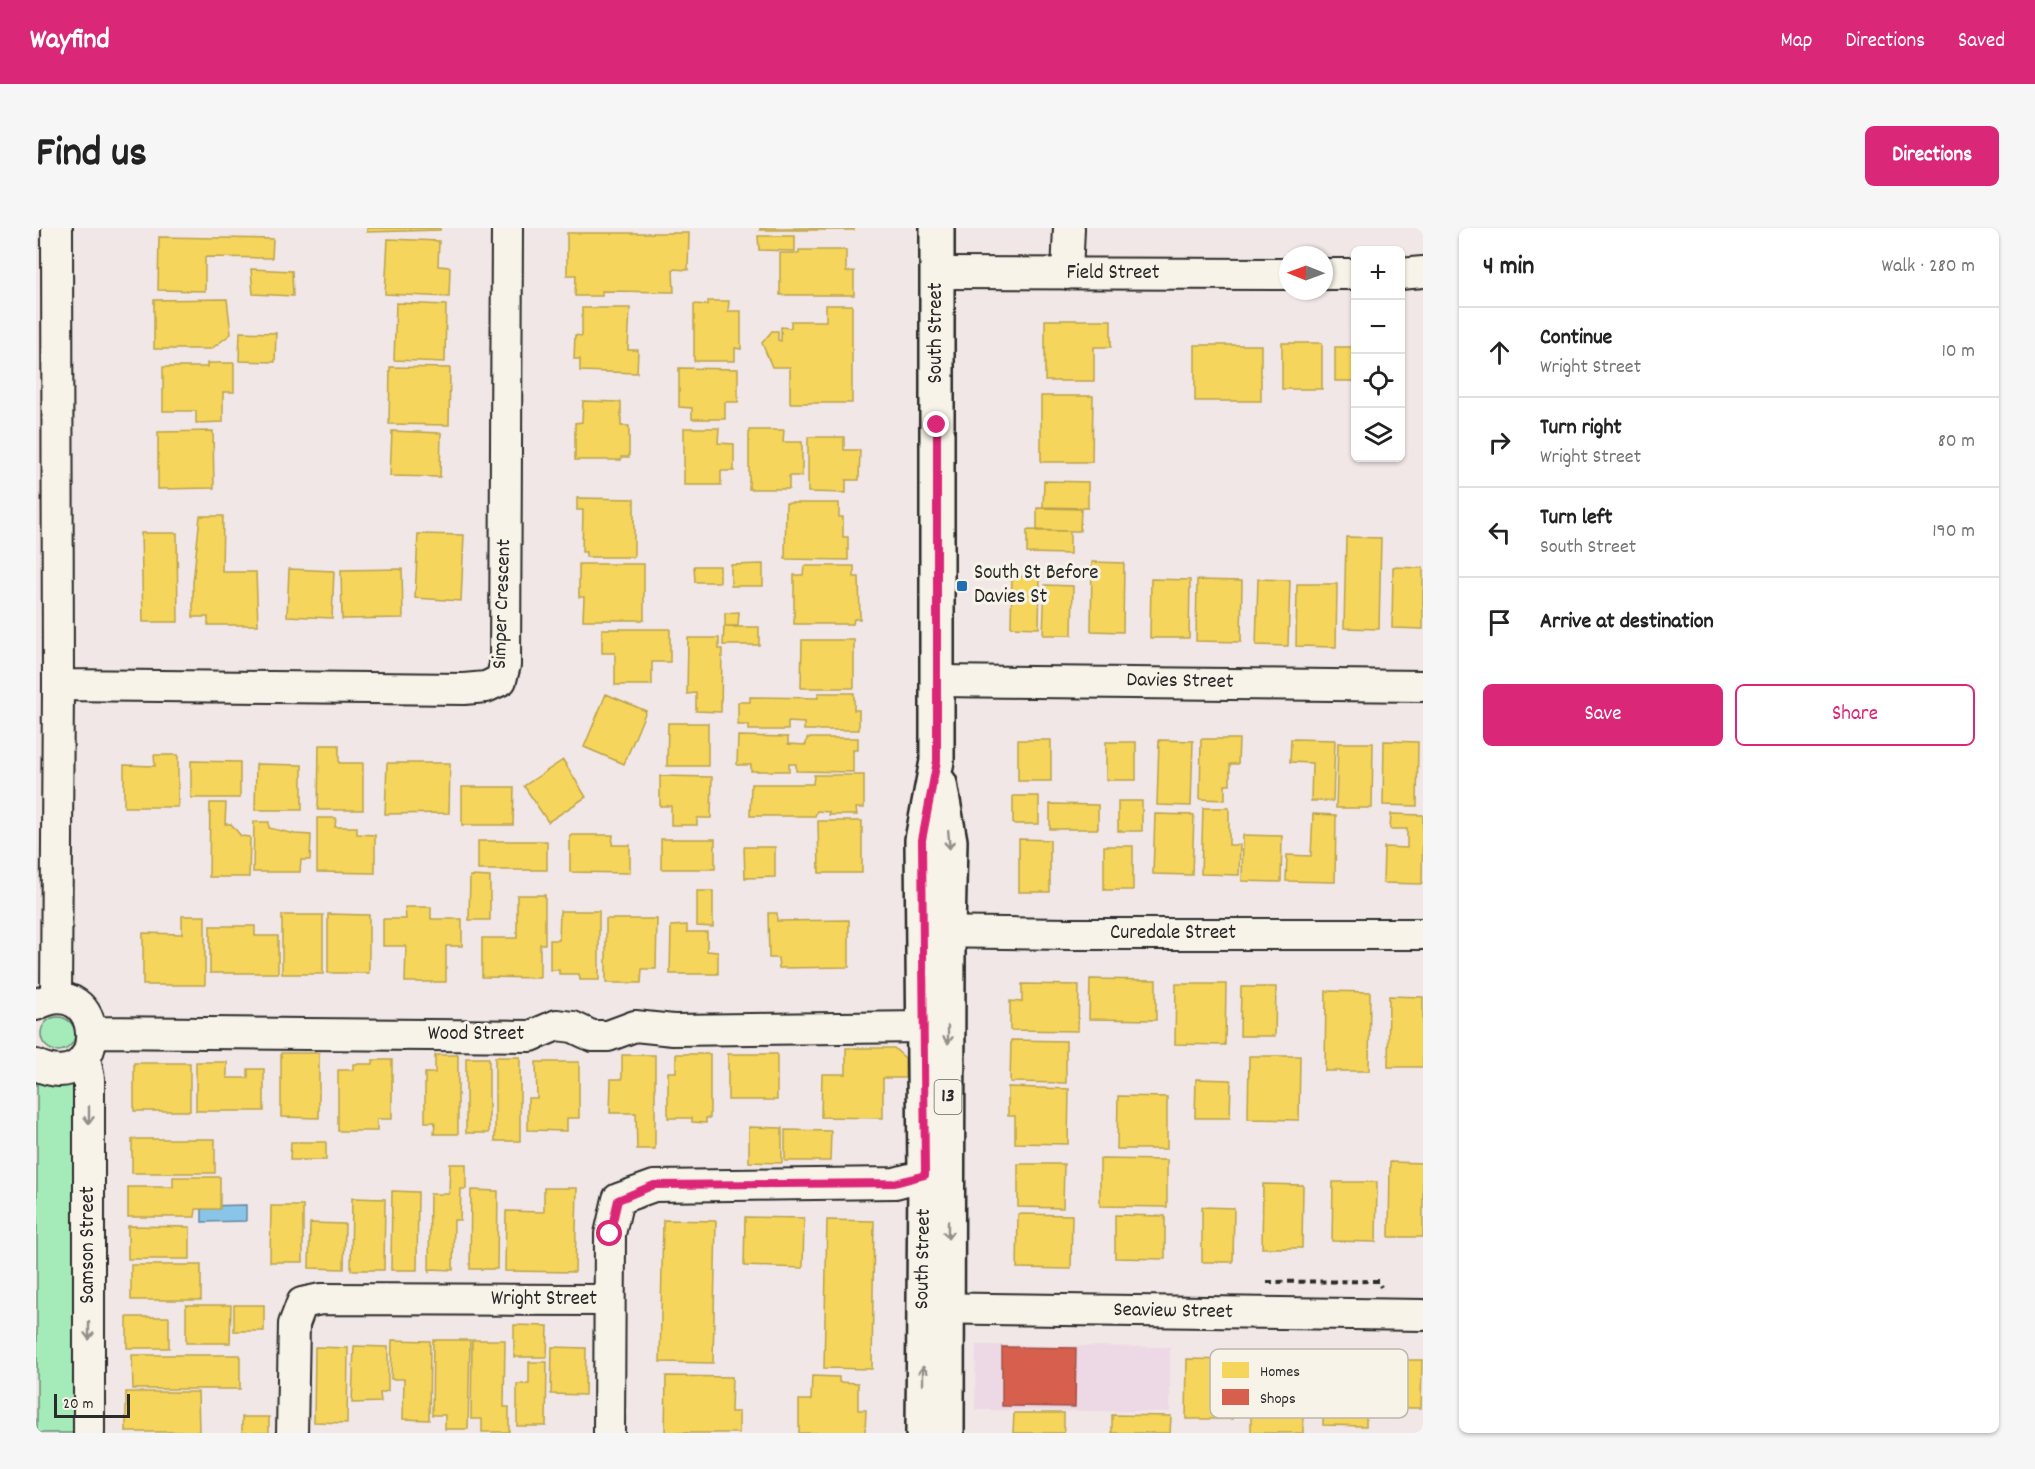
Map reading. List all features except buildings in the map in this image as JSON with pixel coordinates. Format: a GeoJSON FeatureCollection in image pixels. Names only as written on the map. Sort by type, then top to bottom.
{"type":"FeatureCollection","features":[{"type":"Feature","properties":{"kind":"main road","name":"South Street"},"geometry":{"type":"LineString","coordinates":[[923,1433],[935,1308],[935,932],[922,840],[937,761],[937,228]]}},
{"type":"Feature","properties":{"kind":"main road","name":"South Street"},"geometry":{"type":"LineString","coordinates":[[935,932],[924,1027],[925,1175],[947,1433]]}},
{"type":"Feature","properties":{"kind":"street"},"geometry":{"type":"LineString","coordinates":[[36,1065],[49,1070],[62,1071],[75,1066],[89,1045],[89,1019],[81,1008],[70,1001],[46,1002],[58,685],[57,228]]}},
{"type":"Feature","properties":{"kind":"street","name":"Simper Crescent"},"geometry":{"type":"LineString","coordinates":[[58,685],[465,689],[486,687],[501,680],[505,665],[507,228]]}},
{"type":"Feature","properties":{"kind":"street"},"geometry":{"type":"LineString","coordinates":[[1067,274],[1068,228]]}},
{"type":"Feature","properties":{"kind":"street"},"geometry":{"type":"LineString","coordinates":[[1405,274],[1423,272]]}},
{"type":"Feature","properties":{"kind":"street","name":"Field Street"},"geometry":{"type":"LineString","coordinates":[[938,273],[1279,274]]}},
{"type":"Feature","properties":{"kind":"street"},"geometry":{"type":"LineString","coordinates":[[1333,274],[1351,274]]}},
{"type":"Feature","properties":{"kind":"street","name":"Davies Street"},"geometry":{"type":"LineString","coordinates":[[938,681],[1423,686]]}},
{"type":"Feature","properties":{"kind":"street","name":"Curedale Street"},"geometry":{"type":"LineString","coordinates":[[935,932],[1423,934]]}},
{"type":"Feature","properties":{"kind":"street","name":"Wood Street"},"geometry":{"type":"LineString","coordinates":[[89,1045],[531,1036],[557,1025],[573,1027],[592,1036],[608,1036],[635,1026],[673,1030],[924,1027]]}},
{"type":"Feature","properties":{"kind":"street","name":"Samson Street"},"geometry":{"type":"LineString","coordinates":[[89,1045],[89,1433]]}},
{"type":"Feature","properties":{"kind":"street","name":"Wright Street"},"geometry":{"type":"LineString","coordinates":[[292,1433],[294,1324],[302,1303],[321,1299],[608,1300],[610,1234],[618,1200],[654,1185],[895,1183],[925,1175]]}},
{"type":"Feature","properties":{"kind":"street"},"geometry":{"type":"LineString","coordinates":[[608,1300],[609,1433]]}},
{"type":"Feature","properties":{"kind":"street","name":"Seaview Street"},"geometry":{"type":"LineString","coordinates":[[935,1308],[1423,1315]]}},
{"type":"Feature","properties":{"kind":"shaded area"},"geometry":{"type":"Polygon","coordinates":[[[976,1345],[1170,1347],[1170,1412],[975,1410],[976,1345]]]}},
{"type":"Feature","properties":{"kind":"green space"},"geometry":{"type":"Polygon","coordinates":[[[58,1017],[70,1022],[75,1034],[70,1046],[58,1051],[46,1046],[41,1034],[46,1022],[58,1017]]]}},
{"type":"Feature","properties":{"kind":"green space"},"geometry":{"type":"Polygon","coordinates":[[[37,1076],[79,1076],[77,1433],[37,1433],[37,1076]]]}},
{"type":"Feature","properties":{"kind":"water"},"geometry":{"type":"Polygon","coordinates":[[[246,1205],[246,1221],[202,1222],[202,1206],[246,1205]]]}},
{"type":"Feature","properties":{"kind":"place","name":"South St Before Davies St"},"geometry":{"type":"Point","coordinates":[962,586]}},
{"type":"Feature","properties":{"kind":"route"},"geometry":{"type":"LineString","coordinates":[[610,1234],[618,1200],[654,1185],[895,1183],[925,1175],[922,840],[937,761],[937,425]]}}]}
